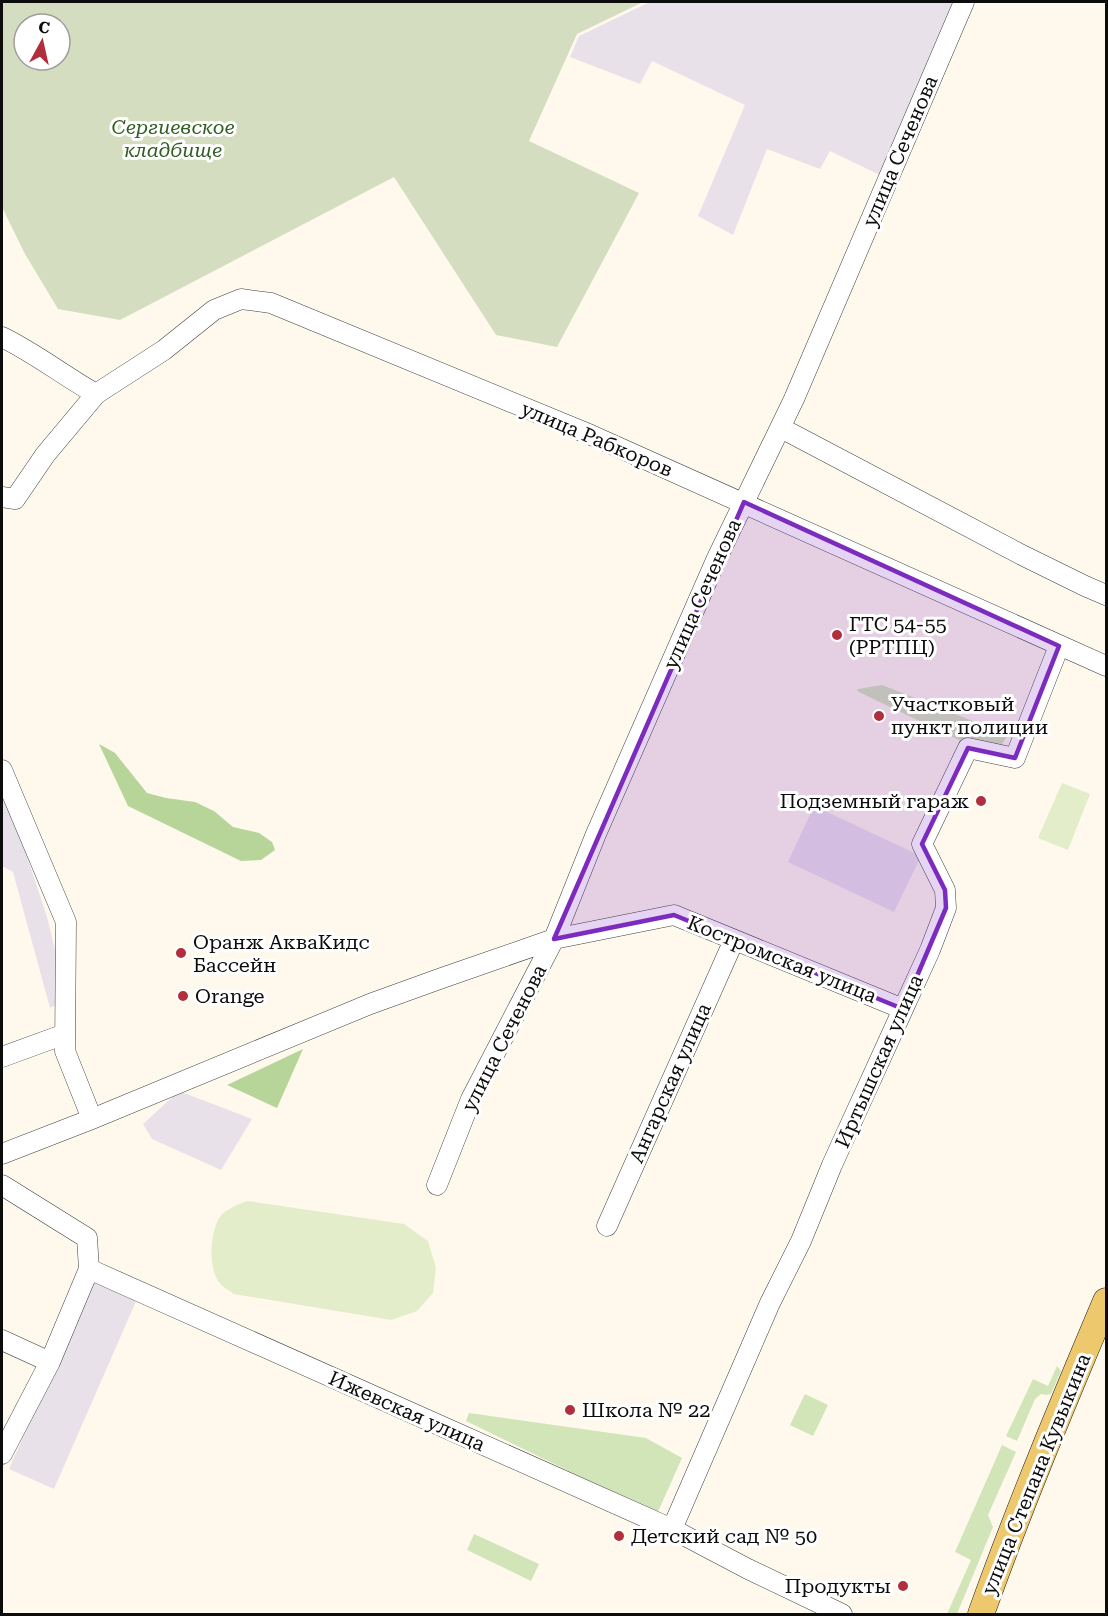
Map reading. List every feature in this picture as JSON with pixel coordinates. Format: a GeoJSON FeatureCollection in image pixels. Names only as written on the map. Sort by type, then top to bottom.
{"type":"FeatureCollection","features":[{"type":"Feature","properties":{"kind":"main road","name":"улица Степана Кувыкина"},"geometry":{"type":"LineString","coordinates":[[981,1614],[1045,1443],[1107,1301]]}},
{"type":"Feature","properties":{"kind":"street","name":"улица Сеченова"},"geometry":{"type":"LineString","coordinates":[[437,1185],[471,1099],[554,939],[596,834],[717,558],[781,428],[964,2]]}},
{"type":"Feature","properties":{"kind":"street","name":"улица Рабкоров"},"geometry":{"type":"LineString","coordinates":[[2,497],[15,499],[45,455],[96,394],[164,350],[214,310],[241,299],[271,303],[591,435],[1107,666]]}},
{"type":"Feature","properties":{"kind":"street"},"geometry":{"type":"LineString","coordinates":[[2,337],[26,349],[57,372],[96,394]]}},
{"type":"Feature","properties":{"kind":"street"},"geometry":{"type":"LineString","coordinates":[[781,428],[1024,556],[1107,595]]}},
{"type":"Feature","properties":{"kind":"street","name":"Иртышская улица"},"geometry":{"type":"LineString","coordinates":[[672,1529],[770,1303],[801,1241],[832,1166],[930,950],[946,908],[945,890],[922,844],[968,748],[1015,758],[1059,646]]}},
{"type":"Feature","properties":{"kind":"street"},"geometry":{"type":"LineString","coordinates":[[2,770],[66,922],[65,1051],[92,1119]]}},
{"type":"Feature","properties":{"kind":"street","name":"Костромская улица"},"geometry":{"type":"LineString","coordinates":[[2,1154],[370,1004],[554,939],[674,915],[903,1009]]}},
{"type":"Feature","properties":{"kind":"street","name":"Ангарская улица"},"geometry":{"type":"LineString","coordinates":[[607,1226],[734,940]]}},
{"type":"Feature","properties":{"kind":"street"},"geometry":{"type":"LineString","coordinates":[[2,1057],[65,1034]]}},
{"type":"Feature","properties":{"kind":"street"},"geometry":{"type":"LineString","coordinates":[[2,1185],[87,1238],[89,1269],[50,1362],[2,1454]]}},
{"type":"Feature","properties":{"kind":"street","name":"Ижевская улица"},"geometry":{"type":"LineString","coordinates":[[89,1269],[672,1529],[842,1614]]}},
{"type":"Feature","properties":{"kind":"street"},"geometry":{"type":"LineString","coordinates":[[2,1340],[50,1362]]}},
{"type":"Feature","properties":{"kind":"highlighted area"},"geometry":{"type":"Polygon","coordinates":[[[744,502],[1059,646],[1015,758],[968,748],[922,844],[945,890],[946,908],[903,1009],[674,915],[554,939],[744,502]]]}},
{"type":"Feature","properties":{"kind":"shaded area"},"geometry":{"type":"Polygon","coordinates":[[[650,2],[955,2],[884,177],[830,151],[820,169],[767,149],[733,235],[698,216],[745,105],[652,61],[640,84],[570,57],[579,36],[650,2]]]}},
{"type":"Feature","properties":{"kind":"shaded area"},"geometry":{"type":"Polygon","coordinates":[[[2,781],[47,917],[60,970],[62,1002],[50,1008],[13,872],[2,866],[2,781]]]}},
{"type":"Feature","properties":{"kind":"shaded area"},"geometry":{"type":"Polygon","coordinates":[[[814,806],[921,856],[894,912],[788,862],[814,806]]]}},
{"type":"Feature","properties":{"kind":"shaded area"},"geometry":{"type":"Polygon","coordinates":[[[179,1091],[252,1119],[221,1170],[152,1139],[143,1124],[179,1091]]]}},
{"type":"Feature","properties":{"kind":"shaded area"},"geometry":{"type":"Polygon","coordinates":[[[92,1281],[137,1299],[54,1489],[9,1469],[92,1281]]]}},
{"type":"Feature","properties":{"kind":"green space","name":"Сергиевское кладбище"},"geometry":{"type":"Polygon","coordinates":[[[2,2],[643,2],[577,34],[529,141],[639,193],[557,347],[496,335],[394,177],[120,320],[58,309],[25,254],[2,207],[2,2]]]}},
{"type":"Feature","properties":{"kind":"green space"},"geometry":{"type":"Polygon","coordinates":[[[882,685],[1008,735],[999,749],[968,740],[961,741],[857,691],[882,685]]]}},
{"type":"Feature","properties":{"kind":"green space"},"geometry":{"type":"Polygon","coordinates":[[[99,744],[115,753],[147,793],[195,802],[214,811],[233,827],[259,833],[272,842],[275,850],[261,860],[241,861],[128,806],[99,744]]]}},
{"type":"Feature","properties":{"kind":"green space"},"geometry":{"type":"Polygon","coordinates":[[[1062,783],[1090,794],[1068,850],[1038,838],[1062,783]]]}},
{"type":"Feature","properties":{"kind":"green space"},"geometry":{"type":"Polygon","coordinates":[[[303,1049],[277,1108],[227,1085],[303,1049]]]}},
{"type":"Feature","properties":{"kind":"green space"},"geometry":{"type":"Polygon","coordinates":[[[247,1201],[404,1224],[428,1241],[436,1268],[433,1293],[417,1311],[391,1320],[234,1294],[222,1286],[215,1276],[212,1241],[216,1225],[224,1212],[247,1201]]]}},
{"type":"Feature","properties":{"kind":"green space"},"geometry":{"type":"Polygon","coordinates":[[[1057,1366],[1061,1371],[1051,1394],[1041,1394],[1035,1399],[1017,1441],[1006,1436],[1033,1379],[1048,1386],[1057,1366]]]}},
{"type":"Feature","properties":{"kind":"green space"},"geometry":{"type":"Polygon","coordinates":[[[805,1394],[828,1405],[813,1436],[790,1425],[805,1394]]]}},
{"type":"Feature","properties":{"kind":"green space"},"geometry":{"type":"Polygon","coordinates":[[[469,1413],[646,1438],[682,1458],[657,1514],[466,1421],[469,1413]]]}},
{"type":"Feature","properties":{"kind":"green space"},"geometry":{"type":"Polygon","coordinates":[[[1002,1445],[1016,1452],[988,1515],[993,1527],[957,1614],[947,1614],[971,1560],[955,1552],[1002,1445]]]}},
{"type":"Feature","properties":{"kind":"green space"},"geometry":{"type":"Polygon","coordinates":[[[474,1534],[539,1564],[531,1581],[467,1550],[474,1534]]]}},
{"type":"Feature","properties":{"kind":"place","name":"ГТС 54-55 (РРТПЦ)"},"geometry":{"type":"Point","coordinates":[837,635]}},
{"type":"Feature","properties":{"kind":"place","name":"Участковый пункт полиции"},"geometry":{"type":"Point","coordinates":[879,716]}},
{"type":"Feature","properties":{"kind":"place","name":"Подземный гараж"},"geometry":{"type":"Point","coordinates":[981,801]}},
{"type":"Feature","properties":{"kind":"place","name":"Оранж АкваКидс Бассейн"},"geometry":{"type":"Point","coordinates":[181,953]}},
{"type":"Feature","properties":{"kind":"place","name":"Orange"},"geometry":{"type":"Point","coordinates":[183,996]}},
{"type":"Feature","properties":{"kind":"place","name":"Школа № 22"},"geometry":{"type":"Point","coordinates":[570,1410]}},
{"type":"Feature","properties":{"kind":"place","name":"Детский сад № 50"},"geometry":{"type":"Point","coordinates":[619,1536]}},
{"type":"Feature","properties":{"kind":"place","name":"Продукты"},"geometry":{"type":"Point","coordinates":[903,1586]}}]}
